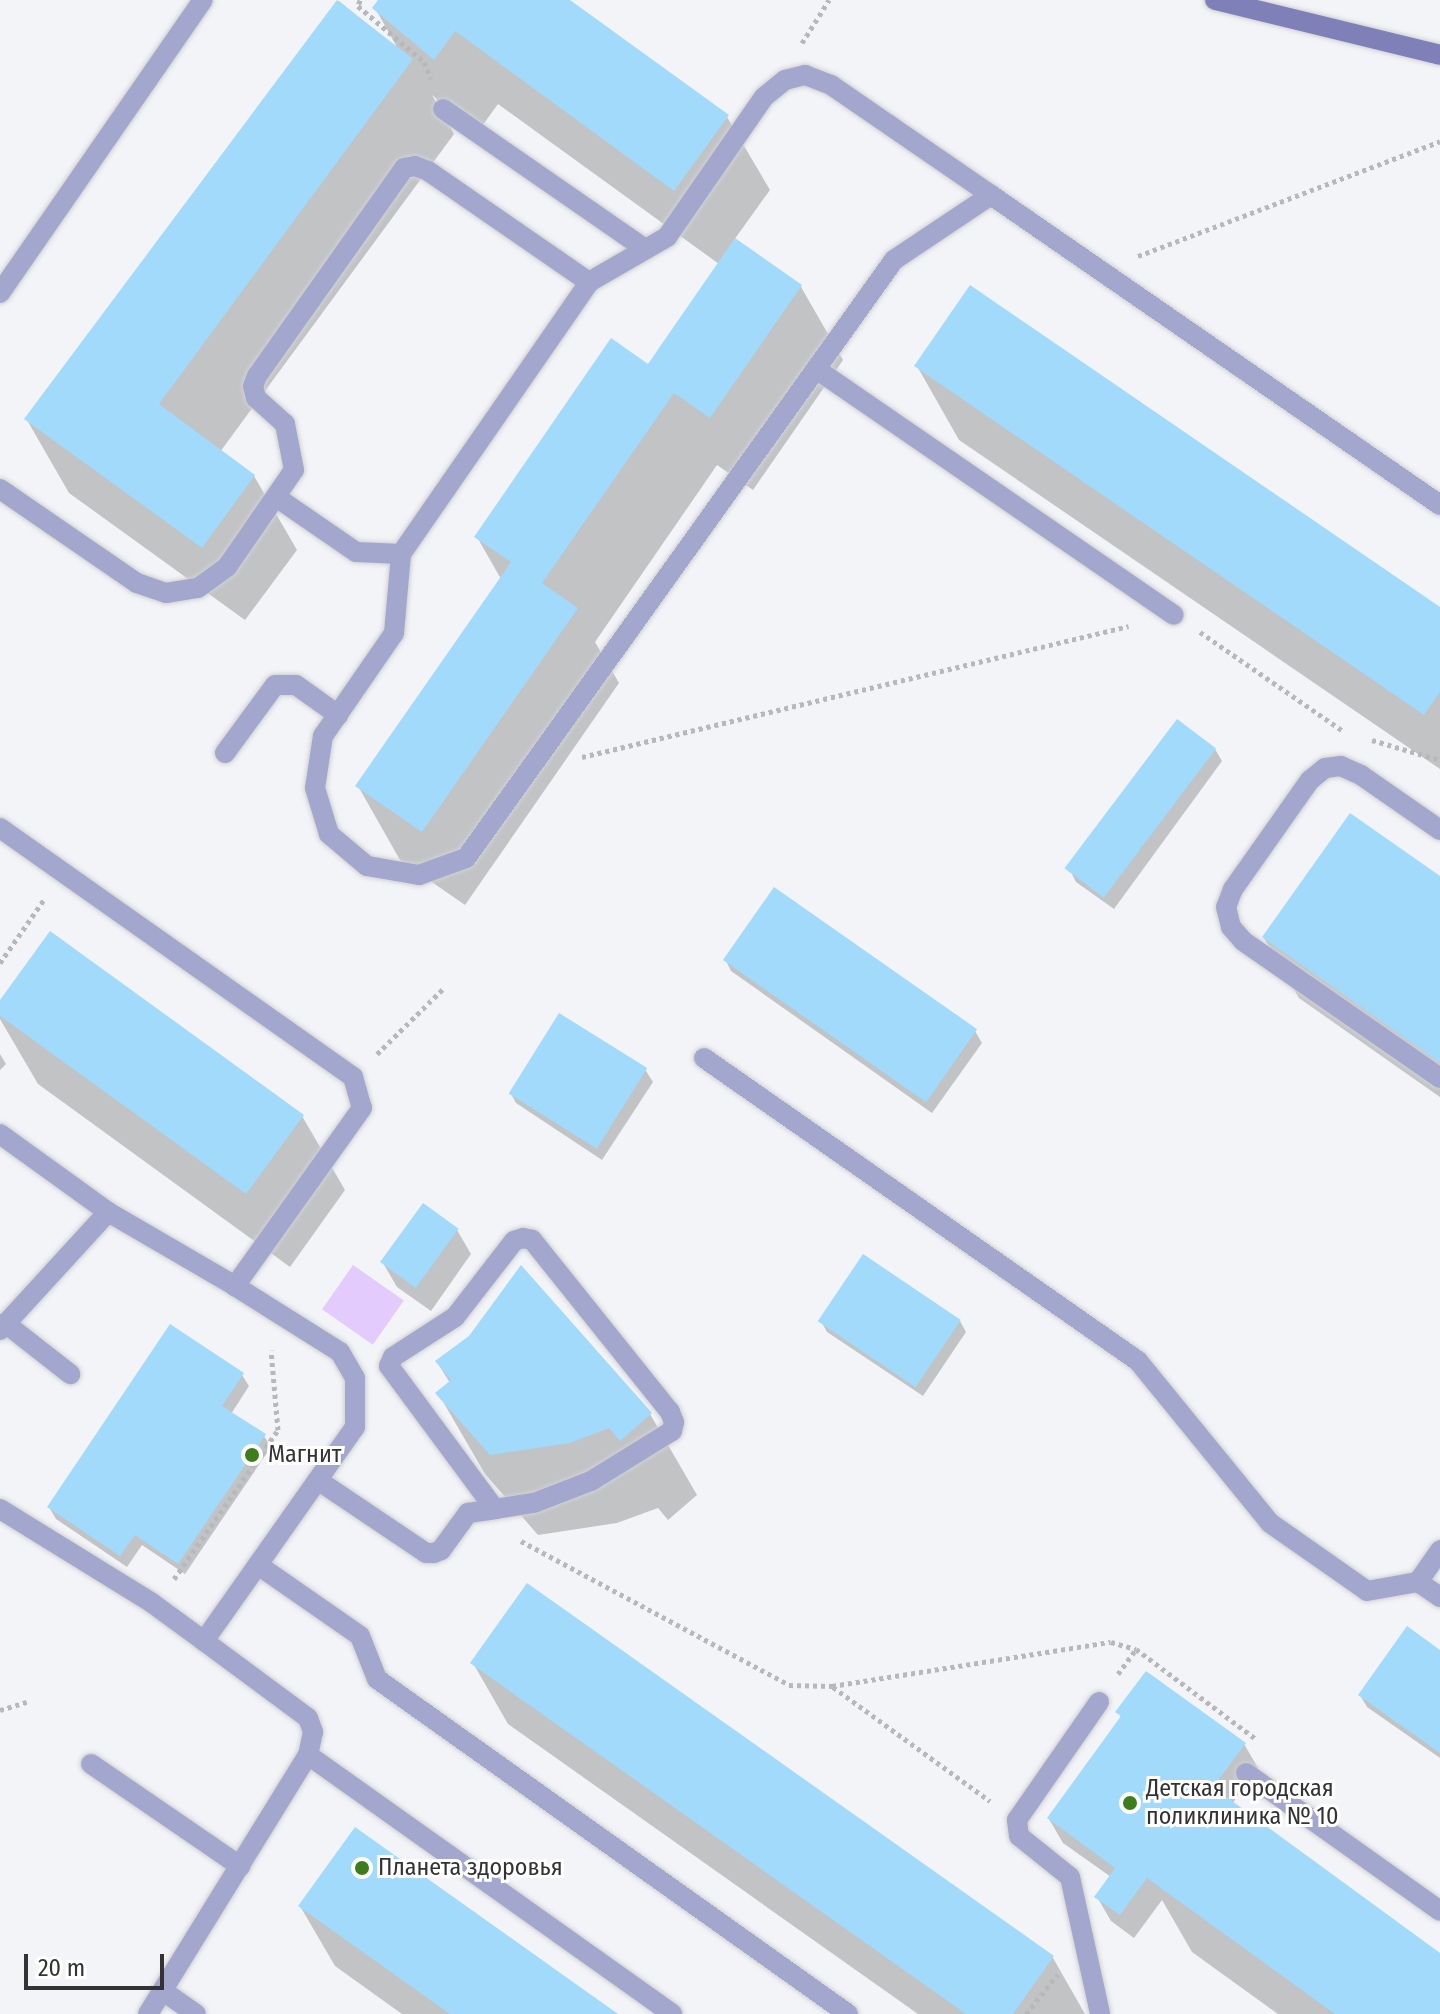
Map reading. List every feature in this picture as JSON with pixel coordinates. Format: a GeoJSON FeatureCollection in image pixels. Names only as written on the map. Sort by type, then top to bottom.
{"type":"FeatureCollection","features":[{"type":"Feature","properties":{"kind":"main road"},"geometry":{"type":"LineString","coordinates":[[1215,0],[1440,55]]}},
{"type":"Feature","properties":{"kind":"street"},"geometry":{"type":"LineString","coordinates":[[0,293],[203,0]]}},
{"type":"Feature","properties":{"kind":"street"},"geometry":{"type":"LineString","coordinates":[[991,195],[894,260],[466,858],[419,875],[367,866],[329,834],[315,788],[323,736],[394,633],[401,554],[589,282],[667,237],[764,97],[785,80],[805,75],[831,85],[991,195],[1100,270],[1440,505]]}},
{"type":"Feature","properties":{"kind":"street"},"geometry":{"type":"LineString","coordinates":[[443,109],[645,249]]}},
{"type":"Feature","properties":{"kind":"street"},"geometry":{"type":"LineString","coordinates":[[0,489],[137,583],[166,593],[198,588],[227,567],[294,470],[285,424],[262,408],[256,398],[253,386],[257,376],[404,168],[415,166],[428,171],[589,282]]}},
{"type":"Feature","properties":{"kind":"street"},"geometry":{"type":"LineString","coordinates":[[816,369],[1174,615]]}},
{"type":"Feature","properties":{"kind":"street"},"geometry":{"type":"LineString","coordinates":[[276,497],[356,552],[401,554]]}},
{"type":"Feature","properties":{"kind":"street"},"geometry":{"type":"LineString","coordinates":[[225,753],[275,685],[296,685],[338,715]]}},
{"type":"Feature","properties":{"kind":"street"},"geometry":{"type":"LineString","coordinates":[[1440,830],[1361,775],[1341,766],[1325,768],[1310,780],[1233,889],[1226,907],[1231,927],[1243,941],[1440,1078]]}},
{"type":"Feature","properties":{"kind":"street"},"geometry":{"type":"LineString","coordinates":[[0,828],[353,1077],[362,1108],[235,1286]]}},
{"type":"Feature","properties":{"kind":"street"},"geometry":{"type":"LineString","coordinates":[[704,1058],[1138,1361],[1270,1523],[1367,1591],[1418,1582],[1440,1597]]}},
{"type":"Feature","properties":{"kind":"street"},"geometry":{"type":"LineString","coordinates":[[0,1134],[108,1212],[266,1303],[340,1352],[349,1363],[355,1378],[355,1427],[204,1641]]}},
{"type":"Feature","properties":{"kind":"street"},"geometry":{"type":"LineString","coordinates":[[70,1374],[2,1327],[108,1212]]}},
{"type":"Feature","properties":{"kind":"street"},"geometry":{"type":"LineString","coordinates":[[319,1481],[426,1553],[441,1550],[468,1513],[495,1509],[534,1503],[591,1481],[672,1431],[674,1422],[532,1240],[523,1238],[514,1241],[455,1317],[393,1357],[389,1366],[495,1509]]}},
{"type":"Feature","properties":{"kind":"street"},"geometry":{"type":"LineString","coordinates":[[0,1509],[152,1603],[308,1718],[313,1732],[308,1755],[148,2014]]}},
{"type":"Feature","properties":{"kind":"street"},"geometry":{"type":"LineString","coordinates":[[1418,1582],[1440,1550]]}},
{"type":"Feature","properties":{"kind":"street"},"geometry":{"type":"LineString","coordinates":[[258,1565],[360,1636],[377,1679],[848,2014]]}},
{"type":"Feature","properties":{"kind":"street"},"geometry":{"type":"LineString","coordinates":[[1099,1702],[1017,1820],[1019,1836],[1070,1877],[1100,2014]]}},
{"type":"Feature","properties":{"kind":"street"},"geometry":{"type":"LineString","coordinates":[[308,1755],[672,2014]]}},
{"type":"Feature","properties":{"kind":"street"},"geometry":{"type":"LineString","coordinates":[[91,1764],[240,1866]]}},
{"type":"Feature","properties":{"kind":"street"},"geometry":{"type":"LineString","coordinates":[[1246,1773],[1440,1911]]}},
{"type":"Feature","properties":{"kind":"street"},"geometry":{"type":"LineString","coordinates":[[163,1991],[196,2014]]}},
{"type":"Feature","properties":{"kind":"path"},"geometry":{"type":"LineString","coordinates":[[360,0],[358,6],[424,62],[443,109]]}},
{"type":"Feature","properties":{"kind":"path"},"geometry":{"type":"LineString","coordinates":[[805,75],[802,41],[829,0]]}},
{"type":"Feature","properties":{"kind":"path"},"geometry":{"type":"LineString","coordinates":[[1100,270],[1440,141]]}},
{"type":"Feature","properties":{"kind":"path"},"geometry":{"type":"LineString","coordinates":[[529,770],[1174,615],[1342,730],[1356,735]]}},
{"type":"Feature","properties":{"kind":"path"},"geometry":{"type":"LineString","coordinates":[[1370,739],[1440,760]]}},
{"type":"Feature","properties":{"kind":"path"},"geometry":{"type":"LineString","coordinates":[[0,963],[62,873]]}},
{"type":"Feature","properties":{"kind":"path"},"geometry":{"type":"LineString","coordinates":[[353,1077],[443,989]]}},
{"type":"Feature","properties":{"kind":"path"},"geometry":{"type":"LineString","coordinates":[[152,1603],[189,1562],[278,1430],[266,1303]]}},
{"type":"Feature","properties":{"kind":"path"},"geometry":{"type":"LineString","coordinates":[[468,1513],[789,1685],[832,1686],[1111,1642],[1136,1649],[1265,1746],[1246,1773]]}},
{"type":"Feature","properties":{"kind":"path"},"geometry":{"type":"LineString","coordinates":[[1099,1702],[1136,1649]]}},
{"type":"Feature","properties":{"kind":"path"},"geometry":{"type":"LineString","coordinates":[[832,1686],[1017,1820]]}},
{"type":"Feature","properties":{"kind":"path"},"geometry":{"type":"LineString","coordinates":[[0,1710],[27,1702]]}},
{"type":"Feature","properties":{"kind":"shaded area"},"geometry":{"type":"Polygon","coordinates":[[[353,1265],[404,1301],[373,1345],[322,1309],[353,1265]]]}},
{"type":"Feature","properties":{"kind":"building"},"geometry":{"type":"Polygon","coordinates":[[[337,0],[413,59],[159,404],[255,475],[202,548],[24,419],[337,0]]]}},
{"type":"Feature","properties":{"kind":"building"},"geometry":{"type":"Polygon","coordinates":[[[378,0],[570,0],[729,115],[674,191],[455,31],[434,60],[372,8],[378,0]]]}},
{"type":"Feature","properties":{"kind":"building"},"geometry":{"type":"Polygon","coordinates":[[[735,238],[802,285],[710,418],[674,393],[542,583],[578,608],[422,832],[355,786],[511,562],[474,537],[611,338],[648,364],[735,238]]]}},
{"type":"Feature","properties":{"kind":"building"},"geometry":{"type":"Polygon","coordinates":[[[970,285],[1440,607],[1440,692],[1424,715],[914,366],[970,285]]]}},
{"type":"Feature","properties":{"kind":"building"},"geometry":{"type":"Polygon","coordinates":[[[1177,719],[1216,748],[1104,898],[1064,868],[1177,719]]]}},
{"type":"Feature","properties":{"kind":"building"},"geometry":{"type":"Polygon","coordinates":[[[1350,813],[1440,876],[1440,1063],[1262,937],[1350,813]]]}},
{"type":"Feature","properties":{"kind":"building"},"geometry":{"type":"Polygon","coordinates":[[[774,887],[977,1029],[926,1102],[723,960],[774,887]]]}},
{"type":"Feature","properties":{"kind":"building"},"geometry":{"type":"Polygon","coordinates":[[[50,931],[304,1115],[246,1194],[0,1016],[0,1000],[50,931]]]}},
{"type":"Feature","properties":{"kind":"building"},"geometry":{"type":"Polygon","coordinates":[[[559,1013],[647,1068],[597,1149],[509,1094],[559,1013]]]}},
{"type":"Feature","properties":{"kind":"building"},"geometry":{"type":"Polygon","coordinates":[[[423,1203],[459,1229],[416,1288],[380,1262],[423,1203]]]}},
{"type":"Feature","properties":{"kind":"building"},"geometry":{"type":"Polygon","coordinates":[[[863,1254],[961,1320],[916,1387],[818,1321],[863,1254]]]}},
{"type":"Feature","properties":{"kind":"building"},"geometry":{"type":"Polygon","coordinates":[[[521,1265],[652,1413],[620,1441],[609,1428],[570,1443],[490,1455],[435,1393],[451,1380],[435,1361],[469,1336],[521,1265]]]}},
{"type":"Feature","properties":{"kind":"building"},"geometry":{"type":"Polygon","coordinates":[[[170,1324],[244,1373],[222,1406],[266,1434],[178,1564],[135,1535],[120,1556],[47,1507],[170,1324]]]}},
{"type":"Feature","properties":{"kind":"building"},"geometry":{"type":"Polygon","coordinates":[[[527,1583],[1054,1956],[1013,2014],[966,2014],[470,1663],[527,1583]]]}},
{"type":"Feature","properties":{"kind":"building"},"geometry":{"type":"Polygon","coordinates":[[[1407,1626],[1440,1650],[1440,1753],[1358,1695],[1407,1626]]]}},
{"type":"Feature","properties":{"kind":"building"},"geometry":{"type":"Polygon","coordinates":[[[1146,1671],[1246,1743],[1213,1787],[1440,1953],[1440,2014],[1335,2014],[1147,1878],[1120,1915],[1094,1897],[1115,1868],[1047,1818],[1121,1716],[1115,1712],[1146,1671]]]}},
{"type":"Feature","properties":{"kind":"building"},"geometry":{"type":"Polygon","coordinates":[[[355,1827],[618,2014],[450,2014],[298,1906],[355,1827]]]}},
{"type":"Feature","properties":{"kind":"place","name":"Магнит"},"geometry":{"type":"Point","coordinates":[252,1455]}},
{"type":"Feature","properties":{"kind":"place","name":"Детская городская поликлиника № 10"},"geometry":{"type":"Point","coordinates":[1130,1803]}},
{"type":"Feature","properties":{"kind":"place","name":"Планета здоровья"},"geometry":{"type":"Point","coordinates":[362,1868]}}]}
